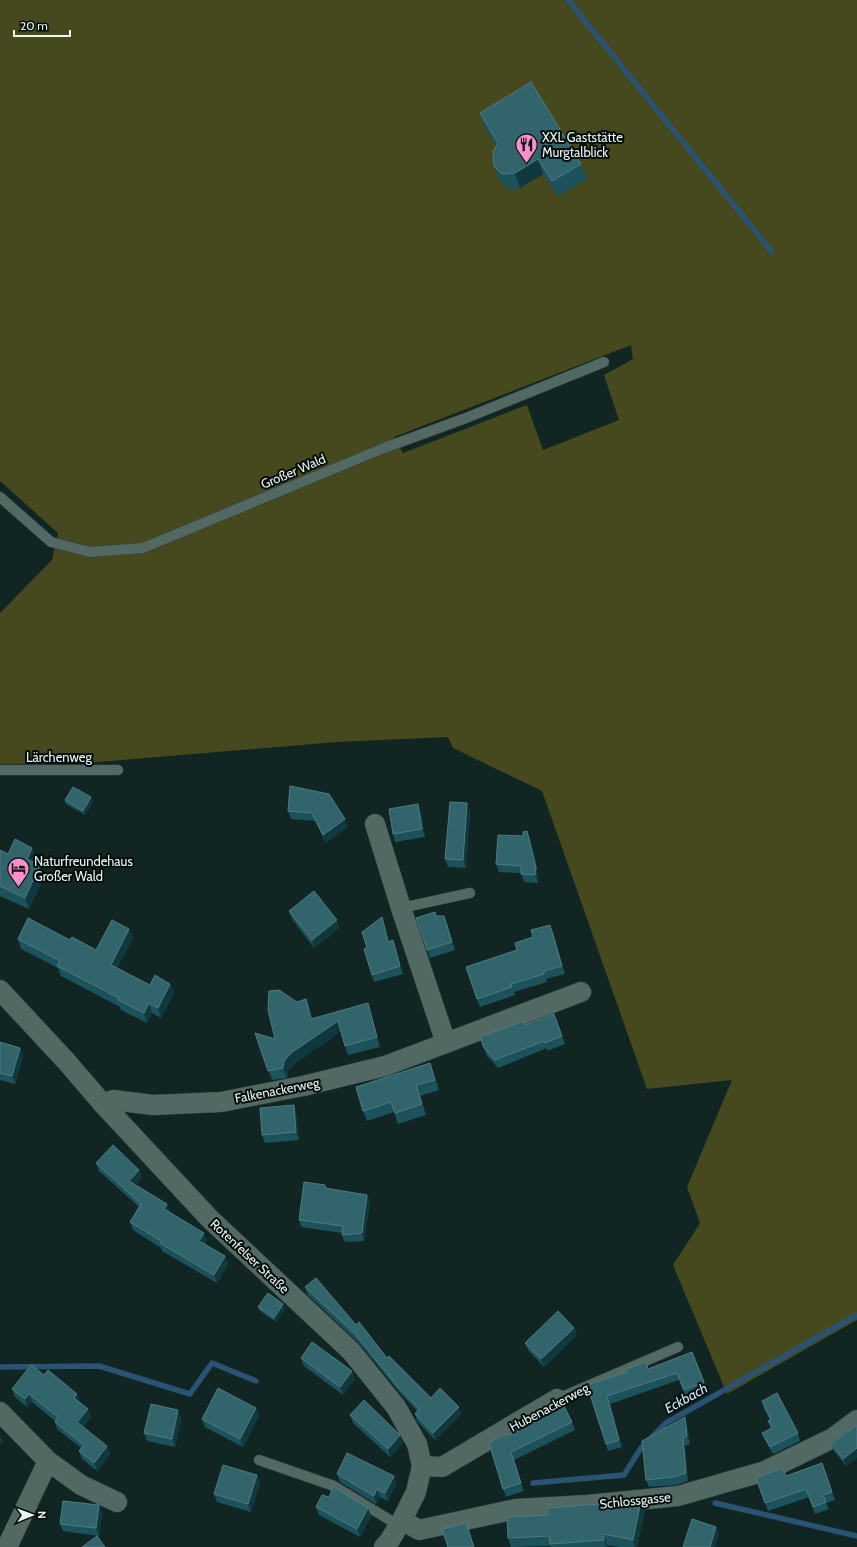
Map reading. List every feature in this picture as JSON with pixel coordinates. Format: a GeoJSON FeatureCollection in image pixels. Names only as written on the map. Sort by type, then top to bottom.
{"type":"FeatureCollection","features":[{"type":"Feature","properties":{"kind":"street"},"geometry":{"type":"LineString","coordinates":[[375,824],[446,1043]]}},
{"type":"Feature","properties":{"kind":"street","name":"Rotenfelser Straße"},"geometry":{"type":"LineString","coordinates":[[0,990],[210,1219],[351,1351],[396,1407],[417,1444],[422,1466],[416,1492],[400,1523],[384,1547]]}},
{"type":"Feature","properties":{"kind":"street","name":"Falkenackerweg"},"geometry":{"type":"LineString","coordinates":[[103,1104],[113,1100],[153,1105],[228,1100],[303,1086],[385,1066],[581,992]]}},
{"type":"Feature","properties":{"kind":"street","name":"Hubenackerweg"},"geometry":{"type":"LineString","coordinates":[[422,1466],[442,1467],[557,1399]]}},
{"type":"Feature","properties":{"kind":"street"},"geometry":{"type":"LineString","coordinates":[[0,1412],[48,1461],[81,1485],[117,1502]]}},
{"type":"Feature","properties":{"kind":"street","name":"Schlossgasse"},"geometry":{"type":"LineString","coordinates":[[400,1523],[419,1530],[516,1509],[588,1505],[678,1496],[766,1471],[833,1438],[857,1420]]}},
{"type":"Feature","properties":{"kind":"street"},"geometry":{"type":"LineString","coordinates":[[7,1547],[48,1461]]}},
{"type":"Feature","properties":{"kind":"lane","name":"Großer Wald"},"geometry":{"type":"LineString","coordinates":[[0,497],[51,542],[90,552],[143,548],[377,450],[466,418],[604,362]]}},
{"type":"Feature","properties":{"kind":"lane","name":"Lärchenweg"},"geometry":{"type":"LineString","coordinates":[[0,770],[118,770]]}},
{"type":"Feature","properties":{"kind":"lane"},"geometry":{"type":"LineString","coordinates":[[401,908],[470,893]]}},
{"type":"Feature","properties":{"kind":"lane","name":"Hubenackerweg"},"geometry":{"type":"LineString","coordinates":[[557,1399],[678,1347]]}},
{"type":"Feature","properties":{"kind":"lane"},"geometry":{"type":"LineString","coordinates":[[259,1460],[334,1486],[400,1523]]}},
{"type":"Feature","properties":{"kind":"green space"},"geometry":{"type":"Polygon","coordinates":[[[0,0],[857,0],[857,1320],[727,1394],[673,1265],[700,1223],[687,1187],[732,1080],[647,1089],[542,791],[453,748],[448,737],[337,742],[86,763],[0,764],[0,613],[52,560],[58,533],[0,481],[0,0]],[[631,345],[394,437],[403,453],[527,405],[543,450],[619,420],[604,375],[633,359],[631,345]]]}},
{"type":"Feature","properties":{"kind":"building"},"geometry":{"type":"Polygon","coordinates":[[[531,82],[581,164],[552,181],[538,159],[515,173],[502,174],[494,166],[493,152],[498,143],[480,113],[531,82]]]}},
{"type":"Feature","properties":{"kind":"building"},"geometry":{"type":"Polygon","coordinates":[[[290,786],[329,794],[345,819],[323,835],[312,813],[288,811],[290,786]]]}},
{"type":"Feature","properties":{"kind":"building"},"geometry":{"type":"Polygon","coordinates":[[[73,787],[91,797],[83,811],[65,800],[73,787]]]}},
{"type":"Feature","properties":{"kind":"building"},"geometry":{"type":"Polygon","coordinates":[[[450,802],[467,803],[463,860],[445,859],[450,802]]]}},
{"type":"Feature","properties":{"kind":"building"},"geometry":{"type":"Polygon","coordinates":[[[418,804],[422,829],[393,834],[389,809],[418,804]]]}},
{"type":"Feature","properties":{"kind":"building"},"geometry":{"type":"Polygon","coordinates":[[[527,831],[536,867],[535,875],[521,874],[521,866],[496,864],[498,835],[523,836],[523,832],[527,831]]]}},
{"type":"Feature","properties":{"kind":"building"},"geometry":{"type":"Polygon","coordinates":[[[15,839],[32,848],[27,859],[40,865],[25,898],[0,886],[0,850],[8,854],[15,839]]]}},
{"type":"Feature","properties":{"kind":"building"},"geometry":{"type":"Polygon","coordinates":[[[314,891],[337,920],[312,940],[289,911],[314,891]]]}},
{"type":"Feature","properties":{"kind":"building"},"geometry":{"type":"Polygon","coordinates":[[[435,912],[436,916],[444,916],[452,942],[427,950],[416,918],[435,912]]]}},
{"type":"Feature","properties":{"kind":"building"},"geometry":{"type":"Polygon","coordinates":[[[382,917],[388,942],[393,940],[400,966],[372,975],[364,949],[367,948],[362,932],[382,917]]]}},
{"type":"Feature","properties":{"kind":"building"},"geometry":{"type":"Polygon","coordinates":[[[28,918],[70,940],[72,937],[96,950],[112,920],[129,929],[111,965],[150,985],[155,975],[170,984],[158,1008],[149,1003],[144,1013],[118,1000],[119,998],[57,966],[60,961],[18,939],[28,918]]]}},
{"type":"Feature","properties":{"kind":"building"},"geometry":{"type":"Polygon","coordinates":[[[550,925],[562,966],[544,971],[544,974],[511,984],[512,987],[477,999],[466,967],[517,950],[515,943],[533,937],[531,930],[550,925]]]}},
{"type":"Feature","properties":{"kind":"building"},"geometry":{"type":"Polygon","coordinates":[[[279,990],[297,1002],[306,999],[311,1019],[368,1003],[377,1037],[345,1046],[338,1021],[291,1053],[284,1061],[283,1068],[268,1071],[255,1033],[275,1039],[268,1010],[269,991],[279,990]]]}},
{"type":"Feature","properties":{"kind":"building"},"geometry":{"type":"Polygon","coordinates":[[[554,1014],[562,1036],[545,1043],[544,1041],[495,1060],[484,1048],[480,1037],[524,1021],[525,1025],[554,1014]]]}},
{"type":"Feature","properties":{"kind":"building"},"geometry":{"type":"Polygon","coordinates":[[[0,1042],[20,1048],[12,1076],[0,1073],[0,1042]]]}},
{"type":"Feature","properties":{"kind":"building"},"geometry":{"type":"Polygon","coordinates":[[[430,1063],[435,1080],[416,1085],[422,1104],[395,1113],[391,1102],[363,1111],[356,1087],[430,1063]]]}},
{"type":"Feature","properties":{"kind":"building"},"geometry":{"type":"Polygon","coordinates":[[[294,1105],[296,1132],[262,1135],[260,1108],[294,1105]]]}},
{"type":"Feature","properties":{"kind":"building"},"geometry":{"type":"Polygon","coordinates":[[[113,1145],[139,1170],[129,1181],[167,1204],[164,1209],[204,1233],[199,1241],[225,1256],[214,1275],[160,1243],[161,1241],[130,1222],[141,1204],[96,1163],[113,1145]]]}},
{"type":"Feature","properties":{"kind":"building"},"geometry":{"type":"Polygon","coordinates":[[[304,1182],[325,1185],[325,1188],[367,1195],[362,1233],[342,1235],[343,1226],[299,1220],[304,1182]]]}},
{"type":"Feature","properties":{"kind":"building"},"geometry":{"type":"Polygon","coordinates":[[[316,1278],[356,1325],[359,1322],[387,1358],[389,1356],[431,1398],[440,1388],[459,1407],[433,1433],[415,1414],[419,1409],[398,1387],[356,1335],[305,1287],[316,1278]]]}},
{"type":"Feature","properties":{"kind":"building"},"geometry":{"type":"Polygon","coordinates":[[[268,1293],[283,1304],[274,1318],[258,1307],[268,1293]]]}},
{"type":"Feature","properties":{"kind":"building"},"geometry":{"type":"Polygon","coordinates":[[[558,1311],[574,1328],[541,1359],[525,1343],[558,1311]]]}},
{"type":"Feature","properties":{"kind":"building"},"geometry":{"type":"Polygon","coordinates":[[[312,1342],[352,1371],[340,1387],[301,1358],[312,1342]]]}},
{"type":"Feature","properties":{"kind":"building"},"geometry":{"type":"Polygon","coordinates":[[[692,1352],[704,1382],[684,1390],[677,1373],[607,1396],[619,1440],[606,1444],[587,1385],[627,1372],[626,1369],[646,1362],[648,1369],[692,1352]]]}},
{"type":"Feature","properties":{"kind":"building"},"geometry":{"type":"Polygon","coordinates":[[[31,1365],[44,1375],[48,1370],[77,1394],[74,1398],[88,1409],[77,1422],[107,1446],[94,1463],[79,1451],[84,1445],[55,1422],[58,1417],[29,1394],[25,1399],[12,1389],[31,1365]]]}},
{"type":"Feature","properties":{"kind":"building"},"geometry":{"type":"Polygon","coordinates":[[[218,1388],[256,1408],[240,1439],[202,1419],[218,1388]]]}},
{"type":"Feature","properties":{"kind":"building"},"geometry":{"type":"Polygon","coordinates":[[[777,1393],[798,1433],[770,1447],[762,1433],[772,1428],[768,1421],[771,1419],[762,1401],[777,1393]]]}},
{"type":"Feature","properties":{"kind":"building"},"geometry":{"type":"Polygon","coordinates":[[[364,1400],[400,1435],[388,1449],[350,1415],[364,1400]]]}},
{"type":"Feature","properties":{"kind":"building"},"geometry":{"type":"Polygon","coordinates":[[[561,1400],[572,1422],[511,1452],[521,1483],[503,1489],[489,1443],[500,1437],[519,1431],[517,1427],[561,1400]]]}},
{"type":"Feature","properties":{"kind":"building"},"geometry":{"type":"Polygon","coordinates":[[[151,1404],[178,1410],[172,1439],[144,1433],[151,1404]]]}},
{"type":"Feature","properties":{"kind":"building"},"geometry":{"type":"Polygon","coordinates":[[[685,1417],[687,1436],[683,1438],[686,1473],[673,1477],[646,1480],[642,1441],[685,1417]]]}},
{"type":"Feature","properties":{"kind":"building"},"geometry":{"type":"Polygon","coordinates":[[[857,1425],[857,1448],[843,1459],[831,1443],[857,1425]]]}},
{"type":"Feature","properties":{"kind":"building"},"geometry":{"type":"Polygon","coordinates":[[[347,1453],[394,1476],[385,1493],[377,1489],[374,1496],[337,1474],[347,1453]]]}},
{"type":"Feature","properties":{"kind":"building"},"geometry":{"type":"Polygon","coordinates":[[[822,1463],[832,1492],[823,1495],[826,1502],[813,1507],[806,1489],[765,1503],[756,1478],[783,1468],[786,1476],[822,1463]]]}},
{"type":"Feature","properties":{"kind":"building"},"geometry":{"type":"Polygon","coordinates":[[[223,1465],[257,1475],[248,1504],[214,1494],[223,1465]]]}},
{"type":"Feature","properties":{"kind":"building"},"geometry":{"type":"Polygon","coordinates":[[[332,1486],[368,1508],[357,1529],[316,1507],[322,1495],[329,1497],[333,1488],[332,1486]]]}},
{"type":"Feature","properties":{"kind":"building"},"geometry":{"type":"Polygon","coordinates":[[[63,1501],[99,1505],[96,1528],[60,1524],[63,1501]]]}},
{"type":"Feature","properties":{"kind":"building"},"geometry":{"type":"Polygon","coordinates":[[[641,1501],[633,1540],[604,1534],[604,1540],[550,1544],[549,1536],[508,1538],[507,1517],[548,1515],[547,1508],[641,1501]]]}},
{"type":"Feature","properties":{"kind":"building"},"geometry":{"type":"Polygon","coordinates":[[[692,1519],[716,1527],[710,1547],[683,1547],[692,1519]]]}},
{"type":"Feature","properties":{"kind":"building"},"geometry":{"type":"Polygon","coordinates":[[[466,1523],[474,1547],[448,1547],[442,1529],[466,1523]]]}},
{"type":"Feature","properties":{"kind":"building"},"geometry":{"type":"Polygon","coordinates":[[[97,1536],[105,1547],[82,1547],[97,1536]]]}},
{"type":"Feature","properties":{"kind":"waterway"},"geometry":{"type":"LineString","coordinates":[[568,0],[772,252]]}},
{"type":"Feature","properties":{"kind":"waterway","name":"Eckbach"},"geometry":{"type":"LineString","coordinates":[[533,1483],[624,1475],[641,1448],[666,1423],[857,1315]]}},
{"type":"Feature","properties":{"kind":"waterway"},"geometry":{"type":"LineString","coordinates":[[0,1367],[99,1366],[190,1394],[212,1363],[256,1381]]}},
{"type":"Feature","properties":{"kind":"waterway"},"geometry":{"type":"LineString","coordinates":[[715,1503],[857,1536]]}},
{"type":"Feature","properties":{"kind":"place","name":"XXL Gaststätte Murgtalblick"},"geometry":{"type":"Point","coordinates":[527,164]}},
{"type":"Feature","properties":{"kind":"place","name":"Naturfreundehaus Großer Wald"},"geometry":{"type":"Point","coordinates":[18,888]}}]}
